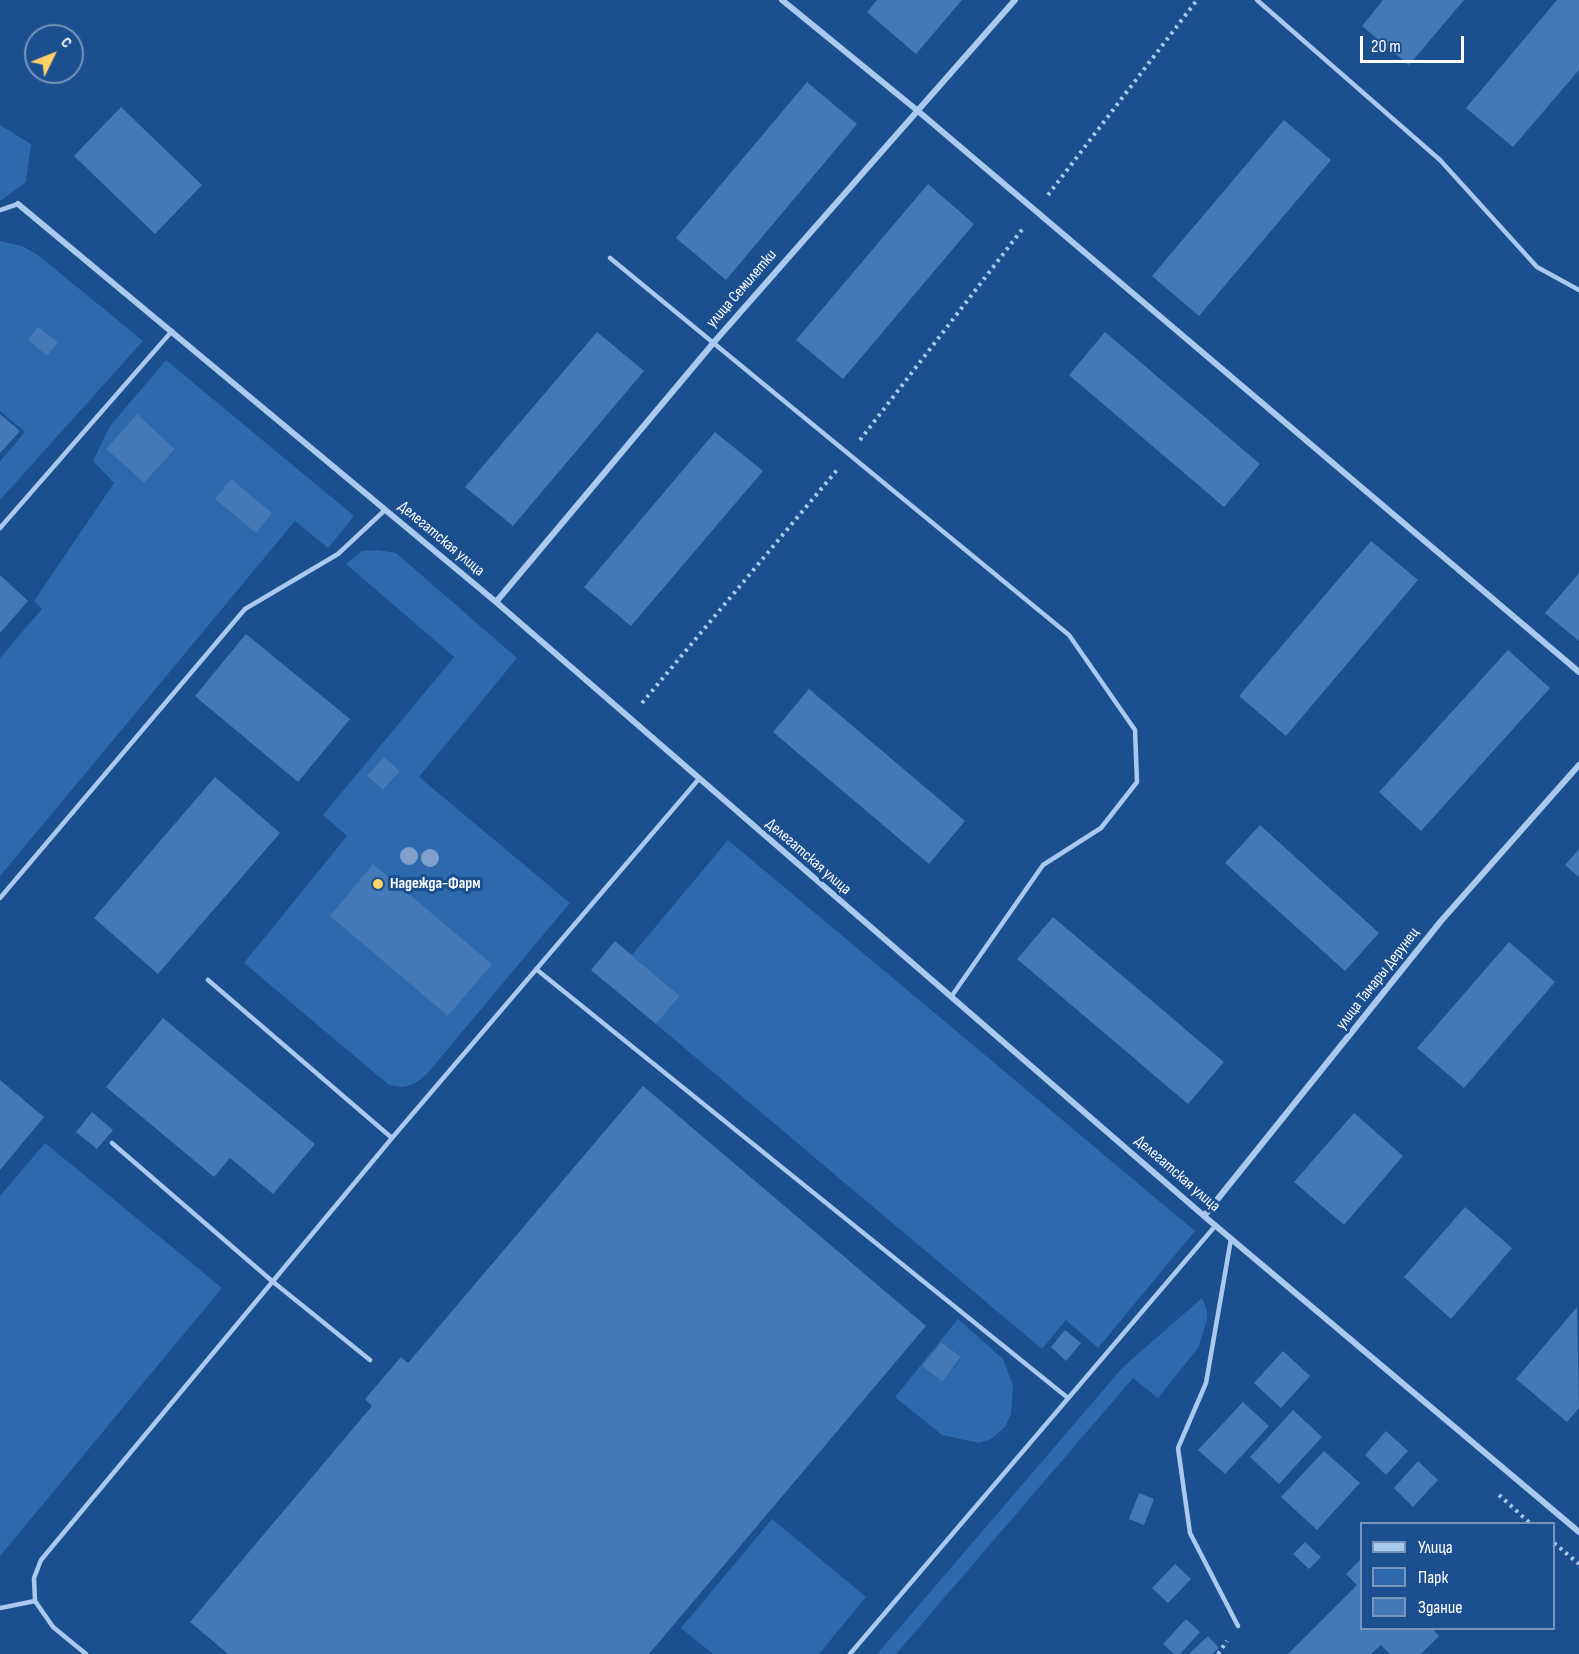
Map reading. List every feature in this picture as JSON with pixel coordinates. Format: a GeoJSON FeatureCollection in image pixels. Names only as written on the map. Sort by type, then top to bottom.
{"type":"FeatureCollection","features":[{"type":"Feature","properties":{"kind":"street"},"geometry":{"type":"LineString","coordinates":[[782,0],[918,111],[1579,672]]}},
{"type":"Feature","properties":{"kind":"street","name":"улица Семилетки"},"geometry":{"type":"LineString","coordinates":[[496,602],[715,341],[1015,0]]}},
{"type":"Feature","properties":{"kind":"street","name":"Делегатская улица"},"geometry":{"type":"LineString","coordinates":[[18,204],[496,602],[698,780],[1204,1216],[1579,1532]]}},
{"type":"Feature","properties":{"kind":"street","name":"улица Тамары Дерунец"},"geometry":{"type":"LineString","coordinates":[[1204,1216],[1441,921],[1579,765]]}},
{"type":"Feature","properties":{"kind":"lane"},"geometry":{"type":"LineString","coordinates":[[1257,0],[1440,160],[1537,267],[1579,290]]}},
{"type":"Feature","properties":{"kind":"lane"},"geometry":{"type":"LineString","coordinates":[[0,210],[18,204]]}},
{"type":"Feature","properties":{"kind":"lane"},"geometry":{"type":"LineString","coordinates":[[610,258],[715,341],[1069,635],[1135,730],[1137,782],[1101,828],[1043,865],[951,997]]}},
{"type":"Feature","properties":{"kind":"lane"},"geometry":{"type":"LineString","coordinates":[[0,528],[172,331]]}},
{"type":"Feature","properties":{"kind":"lane"},"geometry":{"type":"LineString","coordinates":[[0,898],[245,609],[338,554],[385,510]]}},
{"type":"Feature","properties":{"kind":"lane"},"geometry":{"type":"LineString","coordinates":[[86,1654],[53,1627],[35,1601],[34,1578],[41,1560],[392,1138],[698,780]]}},
{"type":"Feature","properties":{"kind":"lane"},"geometry":{"type":"LineString","coordinates":[[536,969],[1068,1398]]}},
{"type":"Feature","properties":{"kind":"lane"},"geometry":{"type":"LineString","coordinates":[[208,980],[392,1138]]}},
{"type":"Feature","properties":{"kind":"lane"},"geometry":{"type":"LineString","coordinates":[[112,1143],[272,1281],[370,1359]]}},
{"type":"Feature","properties":{"kind":"lane"},"geometry":{"type":"LineString","coordinates":[[850,1654],[1216,1225]]}},
{"type":"Feature","properties":{"kind":"lane"},"geometry":{"type":"LineString","coordinates":[[1231,1239],[1206,1383],[1178,1448],[1190,1533],[1238,1626]]}},
{"type":"Feature","properties":{"kind":"lane"},"geometry":{"type":"LineString","coordinates":[[0,1608],[35,1601]]}},
{"type":"Feature","properties":{"kind":"path"},"geometry":{"type":"LineString","coordinates":[[858,443],[1197,0]]}},
{"type":"Feature","properties":{"kind":"path"},"geometry":{"type":"LineString","coordinates":[[629,719],[844,461]]}},
{"type":"Feature","properties":{"kind":"path"},"geometry":{"type":"LineString","coordinates":[[1555,1544],[1579,1564]]}},
{"type":"Feature","properties":{"kind":"green space"},"geometry":{"type":"Polygon","coordinates":[[[0,125],[31,144],[26,182],[0,201],[0,125]]]}},
{"type":"Feature","properties":{"kind":"green space"},"geometry":{"type":"Polygon","coordinates":[[[0,241],[22,246],[38,255],[143,341],[0,500],[0,461],[25,432],[0,411],[0,241]]]}},
{"type":"Feature","properties":{"kind":"green space"},"geometry":{"type":"Polygon","coordinates":[[[166,360],[354,516],[328,548],[295,521],[0,876],[0,658],[42,609],[34,601],[114,483],[93,461],[110,426],[166,360]],[[137,415],[106,449],[144,483],[175,449],[137,415]]]}},
{"type":"Feature","properties":{"kind":"green space"},"geometry":{"type":"Polygon","coordinates":[[[378,550],[396,553],[517,658],[419,777],[570,903],[426,1075],[414,1084],[403,1087],[389,1085],[244,963],[347,836],[323,815],[454,657],[346,564],[362,551],[378,550]],[[384,757],[368,776],[383,790],[400,771],[384,757]]]}},
{"type":"Feature","properties":{"kind":"green space"},"geometry":{"type":"Polygon","coordinates":[[[728,840],[1195,1231],[1098,1348],[1066,1320],[1042,1349],[656,1024],[680,996],[632,955],[728,840]]]}},
{"type":"Feature","properties":{"kind":"green space"},"geometry":{"type":"Polygon","coordinates":[[[45,1143],[222,1288],[0,1556],[0,1196],[45,1143]]]}},
{"type":"Feature","properties":{"kind":"green space"},"geometry":{"type":"Polygon","coordinates":[[[1202,1298],[1207,1311],[1207,1320],[1198,1348],[1158,1398],[1133,1378],[896,1654],[877,1654],[1123,1367],[1202,1298]]]}},
{"type":"Feature","properties":{"kind":"green space"},"geometry":{"type":"Polygon","coordinates":[[[958,1319],[1003,1359],[1013,1386],[1011,1414],[1005,1427],[991,1439],[979,1443],[942,1435],[895,1397],[958,1319]],[[941,1342],[922,1366],[942,1382],[961,1358],[941,1342]]]}},
{"type":"Feature","properties":{"kind":"green space"},"geometry":{"type":"Polygon","coordinates":[[[772,1519],[866,1597],[819,1654],[713,1654],[681,1628],[772,1519]]]}},
{"type":"Feature","properties":{"kind":"building"},"geometry":{"type":"Polygon","coordinates":[[[877,0],[962,0],[916,54],[867,12],[877,0]]]}},
{"type":"Feature","properties":{"kind":"building"},"geometry":{"type":"Polygon","coordinates":[[[1383,0],[1464,0],[1409,65],[1362,26],[1383,0]]]}},
{"type":"Feature","properties":{"kind":"building"},"geometry":{"type":"Polygon","coordinates":[[[1557,0],[1579,0],[1579,70],[1513,147],[1466,108],[1557,0]]]}},
{"type":"Feature","properties":{"kind":"building"},"geometry":{"type":"Polygon","coordinates":[[[807,82],[857,124],[726,280],[676,238],[807,82]]]}},
{"type":"Feature","properties":{"kind":"building"},"geometry":{"type":"Polygon","coordinates":[[[121,107],[202,185],[155,234],[74,156],[121,107]]]}},
{"type":"Feature","properties":{"kind":"building"},"geometry":{"type":"Polygon","coordinates":[[[1284,120],[1331,160],[1199,316],[1152,276],[1284,120]]]}},
{"type":"Feature","properties":{"kind":"building"},"geometry":{"type":"Polygon","coordinates":[[[928,184],[974,224],[843,379],[796,340],[928,184]]]}},
{"type":"Feature","properties":{"kind":"building"},"geometry":{"type":"Polygon","coordinates":[[[38,327],[58,342],[47,356],[28,340],[38,327]]]}},
{"type":"Feature","properties":{"kind":"building"},"geometry":{"type":"Polygon","coordinates":[[[597,332],[644,371],[513,526],[465,487],[597,332]]]}},
{"type":"Feature","properties":{"kind":"building"},"geometry":{"type":"Polygon","coordinates":[[[1105,332],[1260,464],[1224,507],[1069,375],[1105,332]]]}},
{"type":"Feature","properties":{"kind":"building"},"geometry":{"type":"Polygon","coordinates":[[[0,414],[20,431],[0,453],[0,414]]]}},
{"type":"Feature","properties":{"kind":"building"},"geometry":{"type":"Polygon","coordinates":[[[137,414],[175,449],[144,483],[106,449],[137,414]]]}},
{"type":"Feature","properties":{"kind":"building"},"geometry":{"type":"Polygon","coordinates":[[[715,432],[763,471],[631,626],[584,587],[715,432]]]}},
{"type":"Feature","properties":{"kind":"building"},"geometry":{"type":"Polygon","coordinates":[[[231,479],[272,513],[256,533],[215,499],[231,479]]]}},
{"type":"Feature","properties":{"kind":"building"},"geometry":{"type":"Polygon","coordinates":[[[1371,541],[1418,580],[1286,736],[1239,696],[1371,541]]]}},
{"type":"Feature","properties":{"kind":"building"},"geometry":{"type":"Polygon","coordinates":[[[1579,573],[1579,641],[1545,613],[1579,573]]]}},
{"type":"Feature","properties":{"kind":"building"},"geometry":{"type":"Polygon","coordinates":[[[0,575],[28,601],[0,633],[0,575]]]}},
{"type":"Feature","properties":{"kind":"building"},"geometry":{"type":"Polygon","coordinates":[[[246,634],[350,719],[298,782],[195,696],[246,634]]]}},
{"type":"Feature","properties":{"kind":"building"},"geometry":{"type":"Polygon","coordinates":[[[1508,650],[1550,688],[1421,831],[1379,792],[1508,650]]]}},
{"type":"Feature","properties":{"kind":"building"},"geometry":{"type":"Polygon","coordinates":[[[809,689],[965,821],[929,864],[773,732],[809,689]]]}},
{"type":"Feature","properties":{"kind":"building"},"geometry":{"type":"Polygon","coordinates":[[[384,757],[400,771],[383,790],[367,776],[384,757]]]}},
{"type":"Feature","properties":{"kind":"building"},"geometry":{"type":"Polygon","coordinates":[[[215,777],[280,833],[158,974],[94,918],[215,777]]]}},
{"type":"Feature","properties":{"kind":"building"},"geometry":{"type":"Polygon","coordinates":[[[1260,825],[1379,933],[1345,971],[1225,863],[1260,825]]]}},
{"type":"Feature","properties":{"kind":"building"},"geometry":{"type":"Polygon","coordinates":[[[1579,849],[1579,877],[1565,865],[1579,849]]]}},
{"type":"Feature","properties":{"kind":"building"},"geometry":{"type":"Polygon","coordinates":[[[373,864],[492,964],[448,1016],[330,916],[373,864]]]}},
{"type":"Feature","properties":{"kind":"building"},"geometry":{"type":"Polygon","coordinates":[[[1053,917],[1224,1062],[1188,1104],[1017,959],[1053,917]]]}},
{"type":"Feature","properties":{"kind":"building"},"geometry":{"type":"Polygon","coordinates":[[[615,941],[680,996],[656,1024],[591,970],[615,941]]]}},
{"type":"Feature","properties":{"kind":"building"},"geometry":{"type":"Polygon","coordinates":[[[1509,942],[1555,982],[1464,1088],[1417,1048],[1509,942]]]}},
{"type":"Feature","properties":{"kind":"building"},"geometry":{"type":"Polygon","coordinates":[[[163,1018],[315,1144],[273,1194],[230,1158],[214,1177],[106,1087],[163,1018]]]}},
{"type":"Feature","properties":{"kind":"building"},"geometry":{"type":"Polygon","coordinates":[[[0,1080],[44,1117],[0,1170],[0,1080]]]}},
{"type":"Feature","properties":{"kind":"building"},"geometry":{"type":"Polygon","coordinates":[[[643,1086],[926,1326],[649,1654],[228,1654],[190,1622],[372,1406],[365,1399],[401,1357],[408,1363],[643,1086]]]}},
{"type":"Feature","properties":{"kind":"building"},"geometry":{"type":"Polygon","coordinates":[[[92,1112],[113,1130],[97,1149],[76,1132],[92,1112]]]}},
{"type":"Feature","properties":{"kind":"building"},"geometry":{"type":"Polygon","coordinates":[[[1354,1113],[1403,1156],[1344,1225],[1294,1182],[1354,1113]]]}},
{"type":"Feature","properties":{"kind":"building"},"geometry":{"type":"Polygon","coordinates":[[[1465,1207],[1512,1248],[1451,1319],[1404,1277],[1465,1207]]]}},
{"type":"Feature","properties":{"kind":"building"},"geometry":{"type":"Polygon","coordinates":[[[1577,1307],[1579,1408],[1567,1422],[1516,1379],[1577,1307]]]}},
{"type":"Feature","properties":{"kind":"building"},"geometry":{"type":"Polygon","coordinates":[[[1065,1330],[1081,1343],[1066,1361],[1051,1347],[1065,1330]]]}},
{"type":"Feature","properties":{"kind":"building"},"geometry":{"type":"Polygon","coordinates":[[[941,1342],[961,1357],[942,1382],[922,1366],[941,1342]]]}},
{"type":"Feature","properties":{"kind":"building"},"geometry":{"type":"Polygon","coordinates":[[[1283,1351],[1310,1376],[1281,1408],[1254,1383],[1283,1351]]]}},
{"type":"Feature","properties":{"kind":"building"},"geometry":{"type":"Polygon","coordinates":[[[1243,1402],[1269,1426],[1225,1474],[1198,1450],[1243,1402]]]}},
{"type":"Feature","properties":{"kind":"building"},"geometry":{"type":"Polygon","coordinates":[[[1293,1410],[1322,1437],[1279,1484],[1250,1457],[1293,1410]]]}},
{"type":"Feature","properties":{"kind":"building"},"geometry":{"type":"Polygon","coordinates":[[[1386,1431],[1408,1451],[1386,1475],[1365,1455],[1386,1431]]]}},
{"type":"Feature","properties":{"kind":"building"},"geometry":{"type":"Polygon","coordinates":[[[1324,1451],[1360,1483],[1317,1530],[1281,1497],[1324,1451]]]}},
{"type":"Feature","properties":{"kind":"building"},"geometry":{"type":"Polygon","coordinates":[[[1418,1461],[1438,1480],[1413,1507],[1394,1488],[1418,1461]]]}},
{"type":"Feature","properties":{"kind":"building"},"geometry":{"type":"Polygon","coordinates":[[[1139,1493],[1154,1499],[1144,1525],[1129,1519],[1139,1493]]]}},
{"type":"Feature","properties":{"kind":"building"},"geometry":{"type":"Polygon","coordinates":[[[1305,1542],[1321,1557],[1309,1569],[1293,1554],[1305,1542]]]}},
{"type":"Feature","properties":{"kind":"building"},"geometry":{"type":"Polygon","coordinates":[[[1360,1560],[1360,1630],[1434,1630],[1439,1636],[1421,1654],[1390,1654],[1381,1645],[1371,1654],[1288,1654],[1357,1585],[1346,1574],[1360,1560]]]}},
{"type":"Feature","properties":{"kind":"building"},"geometry":{"type":"Polygon","coordinates":[[[1175,1564],[1191,1579],[1168,1603],[1152,1588],[1175,1564]]]}},
{"type":"Feature","properties":{"kind":"building"},"geometry":{"type":"Polygon","coordinates":[[[1186,1619],[1200,1632],[1180,1654],[1174,1654],[1163,1644],[1186,1619]]]}},
{"type":"Feature","properties":{"kind":"building"},"geometry":{"type":"Polygon","coordinates":[[[1208,1636],[1219,1648],[1212,1654],[1189,1654],[1208,1636]]]}},
{"type":"Feature","properties":{"kind":"place","name":"Надежда-Фарм"},"geometry":{"type":"Point","coordinates":[378,884]}}]}
